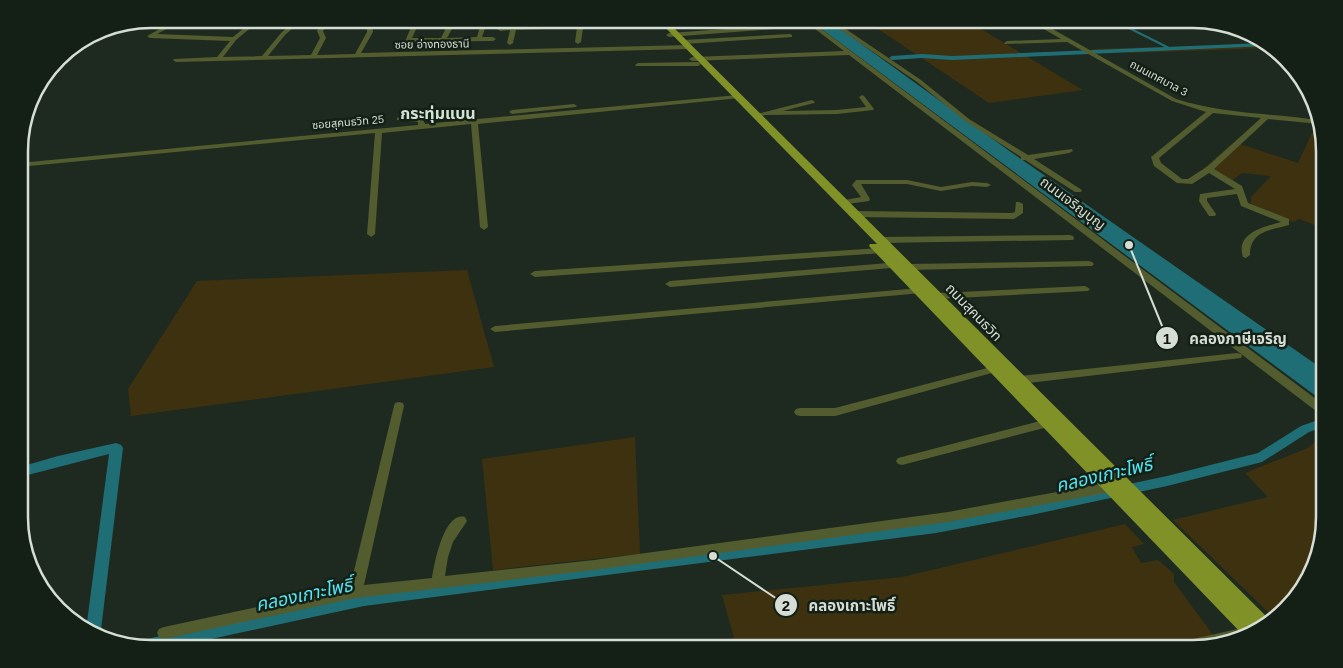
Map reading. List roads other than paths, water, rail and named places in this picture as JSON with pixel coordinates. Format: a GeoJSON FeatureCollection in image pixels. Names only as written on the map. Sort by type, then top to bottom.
{"type":"FeatureCollection","features":[{"type":"Feature","properties":{"kind":"main road","name":"ถนนสุคนธวิท"},"geometry":{"type":"LineString","coordinates":[[664,28],[686,48]]}},
{"type":"Feature","properties":{"kind":"main road","name":"ถนนสุคนธวิท"},"geometry":{"type":"LineString","coordinates":[[669,28],[734,98],[880,246],[908,266],[1259,621]]}},
{"type":"Feature","properties":{"kind":"main road","name":"ถนนสุคนธวิท"},"geometry":{"type":"LineString","coordinates":[[734,98],[762,114],[854,214],[880,246],[893,266],[1247,628]]}},
{"type":"Feature","properties":{"kind":"street"},"geometry":{"type":"LineString","coordinates":[[165,28],[150,36],[234,39]]}},
{"type":"Feature","properties":{"kind":"street"},"geometry":{"type":"LineString","coordinates":[[218,58],[234,39],[247,28]]}},
{"type":"Feature","properties":{"kind":"street"},"geometry":{"type":"LineString","coordinates":[[264,58],[290,28]]}},
{"type":"Feature","properties":{"kind":"street"},"geometry":{"type":"LineString","coordinates":[[312,56],[324,38],[320,31],[322,28]]}},
{"type":"Feature","properties":{"kind":"street"},"geometry":{"type":"LineString","coordinates":[[357,55],[370,32],[370,28]]}},
{"type":"Feature","properties":{"kind":"street"},"geometry":{"type":"LineString","coordinates":[[402,54],[414,28]]}},
{"type":"Feature","properties":{"kind":"street"},"geometry":{"type":"LineString","coordinates":[[443,40],[449,28]]}},
{"type":"Feature","properties":{"kind":"street"},"geometry":{"type":"LineString","coordinates":[[479,39],[482,28]]}},
{"type":"Feature","properties":{"kind":"street"},"geometry":{"type":"LineString","coordinates":[[500,29],[546,28]]}},
{"type":"Feature","properties":{"kind":"street"},"geometry":{"type":"LineString","coordinates":[[578,42],[580,28]]}},
{"type":"Feature","properties":{"kind":"street"},"geometry":{"type":"LineString","coordinates":[[638,65],[686,48],[779,28]]}},
{"type":"Feature","properties":{"kind":"street","name":"ถนนเจริญบุญ"},"geometry":{"type":"LineString","coordinates":[[817,28],[1316,404]]}},
{"type":"Feature","properties":{"kind":"street"},"geometry":{"type":"LineString","coordinates":[[841,28],[919,81],[967,120],[1024,158],[1078,190]]}},
{"type":"Feature","properties":{"kind":"street","name":"ถนนเทศบาล 3"},"geometry":{"type":"LineString","coordinates":[[1047,28],[1174,100],[1210,112],[1312,121]]}},
{"type":"Feature","properties":{"kind":"street"},"geometry":{"type":"LineString","coordinates":[[510,43],[513,29]]}},
{"type":"Feature","properties":{"kind":"street"},"geometry":{"type":"LineString","coordinates":[[686,48],[790,36]]}},
{"type":"Feature","properties":{"kind":"street"},"geometry":{"type":"LineString","coordinates":[[409,40],[493,39]]}},
{"type":"Feature","properties":{"kind":"street"},"geometry":{"type":"LineString","coordinates":[[1007,43],[1069,40]]}},
{"type":"Feature","properties":{"kind":"street"},"geometry":{"type":"LineString","coordinates":[[686,48],[847,51],[869,47]]}},
{"type":"Feature","properties":{"kind":"street","name":"ซอย อ่างทองธานี"},"geometry":{"type":"LineString","coordinates":[[176,60],[686,48]]}},
{"type":"Feature","properties":{"kind":"street"},"geometry":{"type":"LineString","coordinates":[[762,114],[871,109],[862,97]]}},
{"type":"Feature","properties":{"kind":"street","name":"ซอยสุคนธวิท 25"},"geometry":{"type":"LineString","coordinates":[[28,163],[379,131],[422,123],[474,122],[734,98]]}},
{"type":"Feature","properties":{"kind":"street"},"geometry":{"type":"LineString","coordinates":[[762,114],[812,102]]}},
{"type":"Feature","properties":{"kind":"street"},"geometry":{"type":"LineString","coordinates":[[399,119],[422,123],[575,106],[578,112]]}},
{"type":"Feature","properties":{"kind":"street"},"geometry":{"type":"LineString","coordinates":[[1210,112],[1155,157],[1157,164],[1184,183],[1189,182],[1208,169],[1266,117]]}},
{"type":"Feature","properties":{"kind":"street"},"geometry":{"type":"LineString","coordinates":[[474,122],[484,227]]}},
{"type":"Feature","properties":{"kind":"street"},"geometry":{"type":"LineString","coordinates":[[371,234],[379,131]]}},
{"type":"Feature","properties":{"kind":"street"},"geometry":{"type":"LineString","coordinates":[[1024,158],[1069,151]]}},
{"type":"Feature","properties":{"kind":"street"},"geometry":{"type":"LineString","coordinates":[[1208,169],[1236,184],[1244,204],[1286,221],[1248,238],[1244,246],[1246,255]]}},
{"type":"Feature","properties":{"kind":"street"},"geometry":{"type":"LineString","coordinates":[[843,203],[866,199],[856,184],[859,182],[907,182],[941,189],[972,184],[987,185]]}},
{"type":"Feature","properties":{"kind":"street"},"geometry":{"type":"LineString","coordinates":[[1212,214],[1203,201],[1203,196],[1240,191]]}},
{"type":"Feature","properties":{"kind":"street"},"geometry":{"type":"LineString","coordinates":[[854,214],[1014,216],[1019,213],[1019,204]]}},
{"type":"Feature","properties":{"kind":"street"},"geometry":{"type":"LineString","coordinates":[[535,274],[880,246],[1070,238]]}},
{"type":"Feature","properties":{"kind":"street"},"geometry":{"type":"LineString","coordinates":[[670,284],[893,266],[1089,264]]}},
{"type":"Feature","properties":{"kind":"street"},"geometry":{"type":"LineString","coordinates":[[938,296],[1085,289]]}},
{"type":"Feature","properties":{"kind":"street"},"geometry":{"type":"LineString","coordinates":[[495,329],[919,291]]}},
{"type":"Feature","properties":{"kind":"street"},"geometry":{"type":"LineString","coordinates":[[1020,380],[1237,356]]}},
{"type":"Feature","properties":{"kind":"street"},"geometry":{"type":"LineString","coordinates":[[800,412],[835,412],[995,369]]}},
{"type":"Feature","properties":{"kind":"street"},"geometry":{"type":"LineString","coordinates":[[356,592],[399,406]]}},
{"type":"Feature","properties":{"kind":"street"},"geometry":{"type":"LineString","coordinates":[[902,461],[1048,424]]}},
{"type":"Feature","properties":{"kind":"street"},"geometry":{"type":"LineString","coordinates":[[164,633],[356,592],[604,563],[948,517],[1110,487]]}},
{"type":"Feature","properties":{"kind":"street"},"geometry":{"type":"LineString","coordinates":[[438,582],[446,539],[461,521]]}},
{"type":"Feature","properties":{"kind":"water"},"geometry":{"type":"Polygon","coordinates":[[[820,28],[839,28],[1008,150],[1316,364],[1316,396],[820,28]]]}},
{"type":"Feature","properties":{"kind":"waterway"},"geometry":{"type":"LineString","coordinates":[[1129,28],[1171,49]]}},
{"type":"Feature","properties":{"kind":"waterway"},"geometry":{"type":"LineString","coordinates":[[892,58],[922,56],[952,58],[1256,45]]}},
{"type":"Feature","properties":{"kind":"waterway","name":"คลองเกาะโพธิ์"},"geometry":{"type":"LineString","coordinates":[[174,640],[364,599],[936,527],[1031,510],[1167,481],[1262,457],[1305,429],[1316,425]]}},
{"type":"Feature","properties":{"kind":"waterway","name":"คลองเกาะโพธิ์"},"geometry":{"type":"LineString","coordinates":[[28,470],[116,448],[94,627]]}},
{"type":"Feature","properties":{"kind":"place","name":"คลองภาษีเจริญ"},"geometry":{"type":"Point","coordinates":[1129,245]}},
{"type":"Feature","properties":{"kind":"place","name":"คลองเกาะโพธิ์"},"geometry":{"type":"Point","coordinates":[713,556]}},
{"type":"Feature","properties":{"kind":"district","name":"กระทุ่มแบน"},"geometry":{"type":"Point","coordinates":[438,113]}}]}
